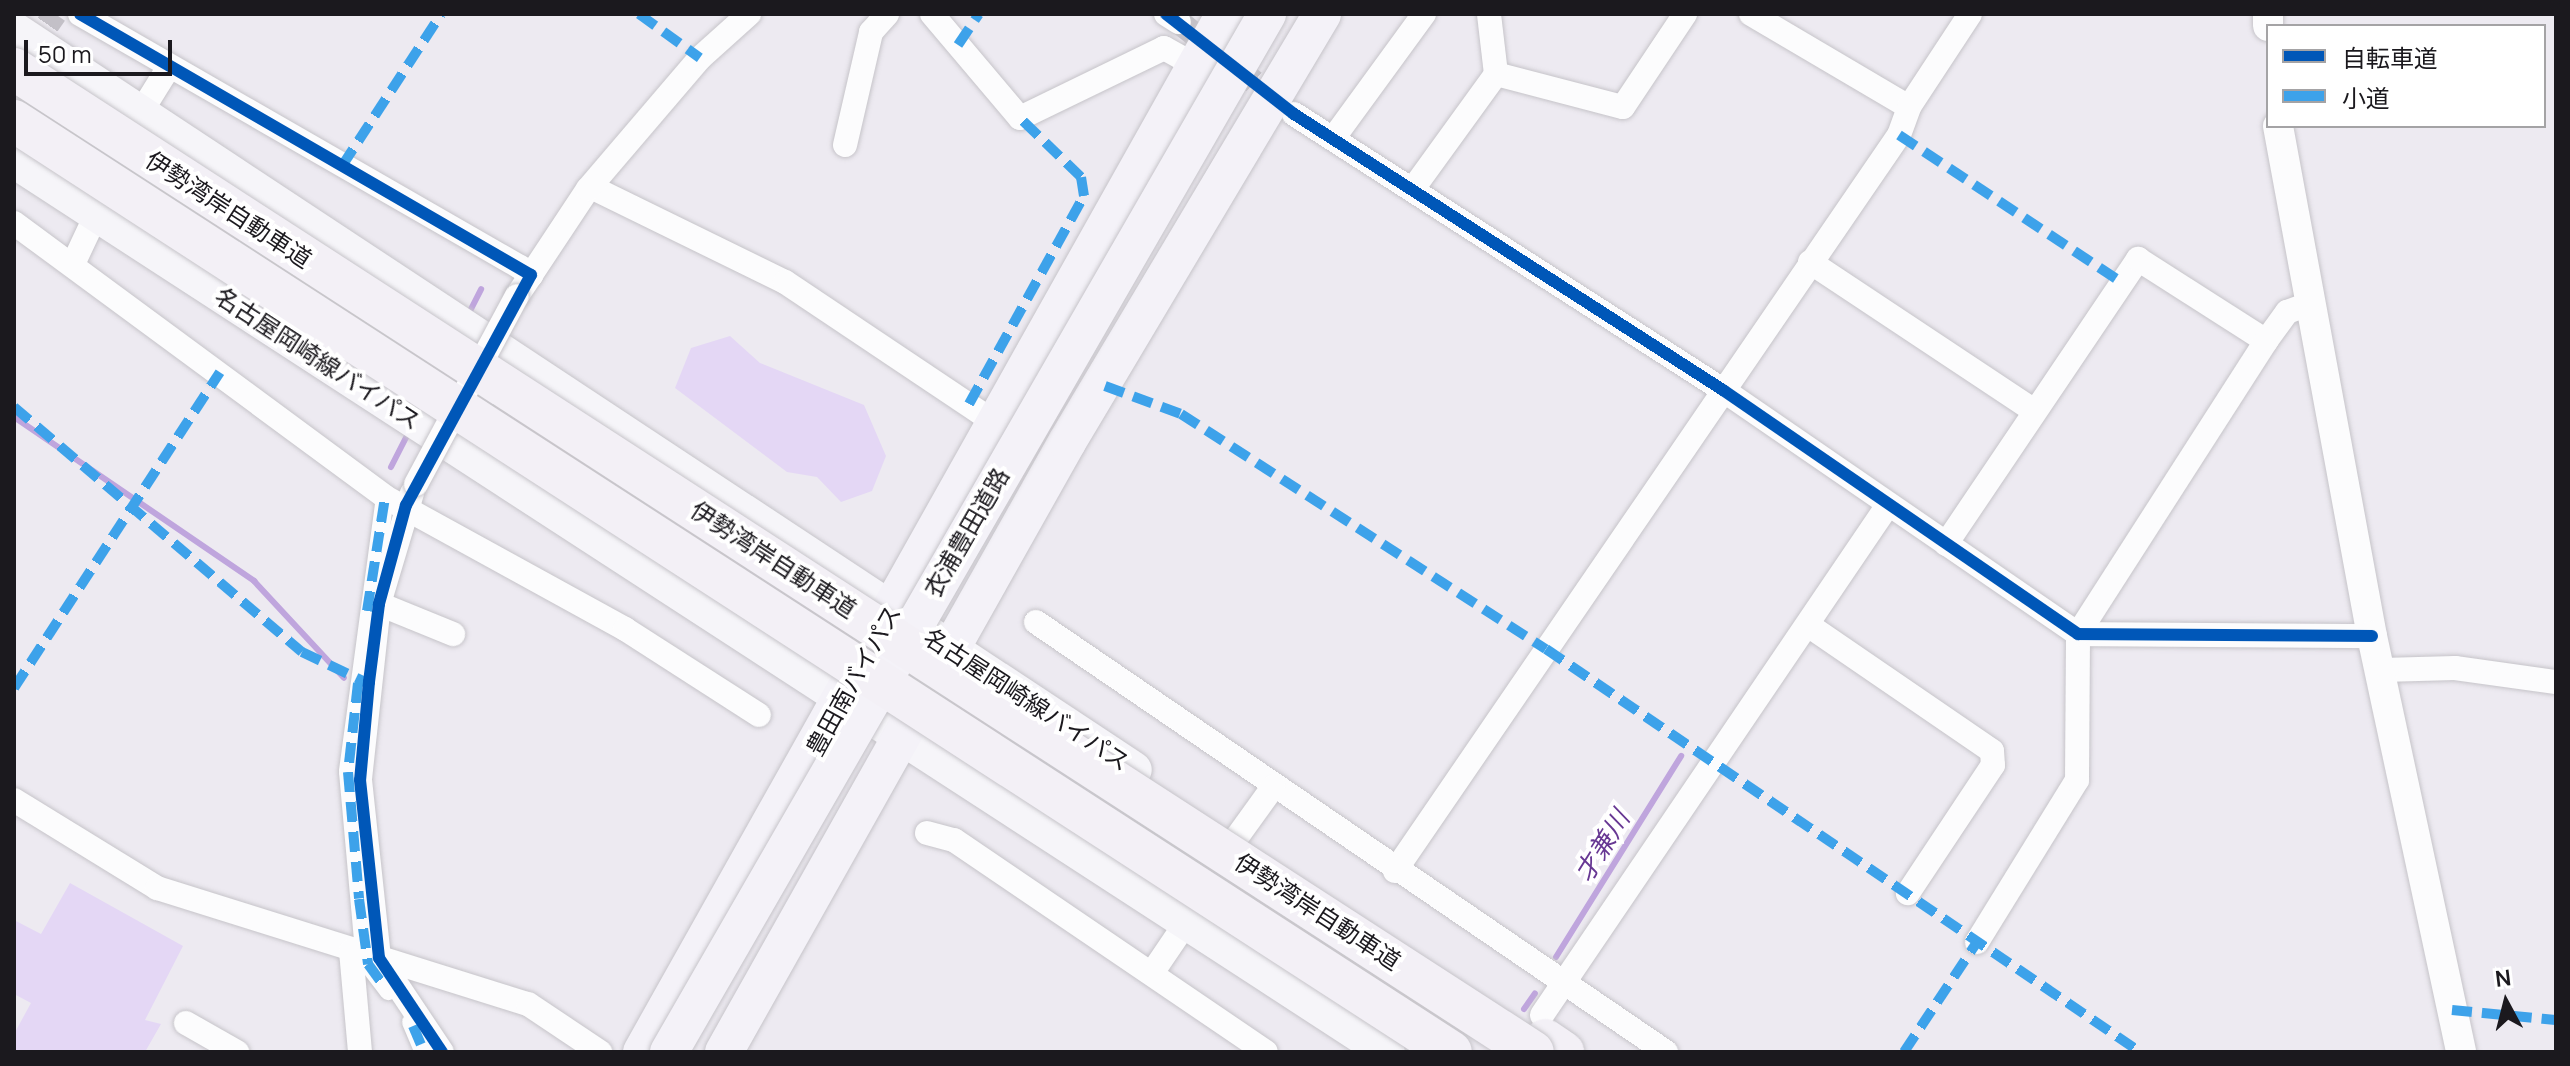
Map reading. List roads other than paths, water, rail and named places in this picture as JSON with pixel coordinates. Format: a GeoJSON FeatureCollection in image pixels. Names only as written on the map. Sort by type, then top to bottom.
{"type":"FeatureCollection","features":[{"type":"Feature","properties":{"kind":"highway","name":"豊田南バイパス"},"geometry":{"type":"LineString","coordinates":[[642,1052],[1225,14]]}},
{"type":"Feature","properties":{"kind":"highway","name":"衣浦豊田道路"},"geometry":{"type":"LineString","coordinates":[[657,1052],[1252,14]]}},
{"type":"Feature","properties":{"kind":"highway","name":"衣浦豊田道路"},"geometry":{"type":"LineString","coordinates":[[669,1052],[1267,14]]}},
{"type":"Feature","properties":{"kind":"highway"},"geometry":{"type":"LineString","coordinates":[[724,1052],[951,649],[1322,14]]}},
{"type":"Feature","properties":{"kind":"highway","name":"伊勢湾岸自動車道"},"geometry":{"type":"LineString","coordinates":[[14,69],[1548,1042]]}},
{"type":"Feature","properties":{"kind":"highway","name":"伊勢湾岸自動車道"},"geometry":{"type":"LineString","coordinates":[[14,121],[1451,1052]]}},
{"type":"Feature","properties":{"kind":"main road","name":"名古屋岡崎線バイパス"},"geometry":{"type":"LineString","coordinates":[[14,30],[1548,1042]]}},
{"type":"Feature","properties":{"kind":"main road","name":"名古屋岡崎線バイパス"},"geometry":{"type":"LineString","coordinates":[[14,160],[1184,926],[1387,1052]]}},
{"type":"Feature","properties":{"kind":"street"},"geometry":{"type":"LineString","coordinates":[[80,14],[167,70],[531,275]]}},
{"type":"Feature","properties":{"kind":"street"},"geometry":{"type":"LineString","coordinates":[[424,1052],[366,954],[350,741],[402,495],[517,296],[591,187],[700,58],[749,14]]}},
{"type":"Feature","properties":{"kind":"street"},"geometry":{"type":"LineString","coordinates":[[845,145],[871,32],[887,14]]}},
{"type":"Feature","properties":{"kind":"street"},"geometry":{"type":"LineString","coordinates":[[932,14],[1020,118],[1164,48],[1195,65]]}},
{"type":"Feature","properties":{"kind":"street"},"geometry":{"type":"LineString","coordinates":[[1335,136],[1424,14]]}},
{"type":"Feature","properties":{"kind":"street"},"geometry":{"type":"LineString","coordinates":[[1415,186],[1496,74],[1489,14]]}},
{"type":"Feature","properties":{"kind":"street"},"geometry":{"type":"LineString","coordinates":[[1496,74],[1623,107],[1685,14]]}},
{"type":"Feature","properties":{"kind":"street"},"geometry":{"type":"LineString","coordinates":[[1751,14],[1909,107]]}},
{"type":"Feature","properties":{"kind":"street"},"geometry":{"type":"LineString","coordinates":[[1395,871],[1899,135],[1909,107],[1970,14]]}},
{"type":"Feature","properties":{"kind":"street"},"geometry":{"type":"LineString","coordinates":[[141,112],[167,70]]}},
{"type":"Feature","properties":{"kind":"street"},"geometry":{"type":"LineString","coordinates":[[1294,114],[1415,186],[1723,390],[2078,634],[2372,636]]}},
{"type":"Feature","properties":{"kind":"street"},"geometry":{"type":"LineString","coordinates":[[2278,128],[2372,636],[2382,670],[2461,1052]]}},
{"type":"Feature","properties":{"kind":"street"},"geometry":{"type":"LineString","coordinates":[[591,187],[785,282],[997,424]]}},
{"type":"Feature","properties":{"kind":"street"},"geometry":{"type":"LineString","coordinates":[[74,262],[97,213]]}},
{"type":"Feature","properties":{"kind":"street"},"geometry":{"type":"LineString","coordinates":[[14,223],[74,262],[402,495],[625,629],[759,715]]}},
{"type":"Feature","properties":{"kind":"street"},"geometry":{"type":"LineString","coordinates":[[1946,544],[2138,259],[2266,341]]}},
{"type":"Feature","properties":{"kind":"street"},"geometry":{"type":"LineString","coordinates":[[1810,262],[2034,411]]}},
{"type":"Feature","properties":{"kind":"street"},"geometry":{"type":"LineString","coordinates":[[1977,942],[2077,780],[2078,634],[2266,341],[2287,312],[2309,304]]}},
{"type":"Feature","properties":{"kind":"street"},"geometry":{"type":"LineString","coordinates":[[360,1052],[366,954],[360,780],[379,604],[402,495]]}},
{"type":"Feature","properties":{"kind":"street"},"geometry":{"type":"LineString","coordinates":[[1548,1042],[1558,985],[1888,505]]}},
{"type":"Feature","properties":{"kind":"street"},"geometry":{"type":"LineString","coordinates":[[379,604],[453,634]]}},
{"type":"Feature","properties":{"kind":"street"},"geometry":{"type":"LineString","coordinates":[[1036,622],[1558,985],[1666,1052]]}},
{"type":"Feature","properties":{"kind":"street"},"geometry":{"type":"LineString","coordinates":[[1808,625],[1992,751],[1993,765],[1908,893]]}},
{"type":"Feature","properties":{"kind":"street"},"geometry":{"type":"LineString","coordinates":[[2382,670],[2455,668],[2556,682]]}},
{"type":"Feature","properties":{"kind":"street"},"geometry":{"type":"LineString","coordinates":[[1237,837],[1273,787]]}},
{"type":"Feature","properties":{"kind":"street"},"geometry":{"type":"LineString","coordinates":[[14,800],[157,888],[528,1004],[600,1052]]}},
{"type":"Feature","properties":{"kind":"street"},"geometry":{"type":"LineString","coordinates":[[927,833],[954,840],[1266,1052]]}},
{"type":"Feature","properties":{"kind":"street"},"geometry":{"type":"LineString","coordinates":[[1152,973],[1184,926]]}},
{"type":"Feature","properties":{"kind":"street"},"geometry":{"type":"LineString","coordinates":[[366,954],[442,1052]]}},
{"type":"Feature","properties":{"kind":"street"},"geometry":{"type":"LineString","coordinates":[[186,1023],[237,1052]]}},
{"type":"Feature","properties":{"kind":"waterway"},"geometry":{"type":"LineString","coordinates":[[468,315],[481,289]]}},
{"type":"Feature","properties":{"kind":"waterway"},"geometry":{"type":"LineString","coordinates":[[14,417],[254,581],[344,678]]}},
{"type":"Feature","properties":{"kind":"waterway"},"geometry":{"type":"LineString","coordinates":[[391,467],[409,432]]}},
{"type":"Feature","properties":{"kind":"waterway","name":"才兼川"},"geometry":{"type":"LineString","coordinates":[[1556,957],[1681,756]]}},
{"type":"Feature","properties":{"kind":"waterway","name":"才兼川"},"geometry":{"type":"LineString","coordinates":[[1524,1009],[1535,993]]}},
{"type":"Feature","properties":{"kind":"tunnel"},"geometry":{"type":"LineString","coordinates":[[27,54],[55,14]]}},
{"type":"Feature","properties":{"kind":"tunnel"},"geometry":{"type":"LineString","coordinates":[[1179,22],[1283,105]]}}]}
